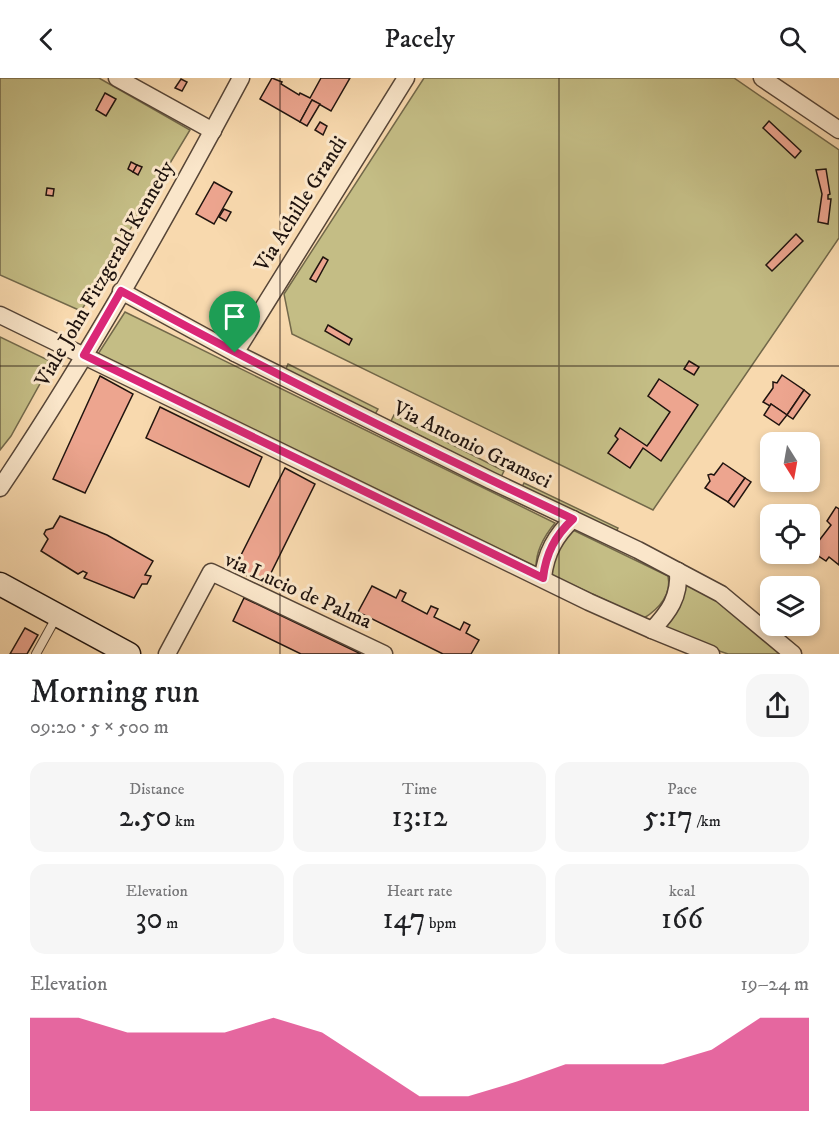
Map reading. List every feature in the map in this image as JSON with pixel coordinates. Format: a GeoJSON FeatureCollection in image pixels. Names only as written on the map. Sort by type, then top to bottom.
{"type":"FeatureCollection","features":[{"type":"Feature","properties":{"kind":"main road"},"geometry":{"type":"LineString","coordinates":[[0,584],[129,654]]}},
{"type":"Feature","properties":{"kind":"street"},"geometry":{"type":"LineString","coordinates":[[117,78],[213,131]]}},
{"type":"Feature","properties":{"kind":"street","name":"Viale John Fitzgerald Kennedy"},"geometry":{"type":"LineString","coordinates":[[0,488],[38,432],[84,355],[241,78]]}},
{"type":"Feature","properties":{"kind":"street","name":"Via Achille Grandi"},"geometry":{"type":"LineString","coordinates":[[235,353],[406,78]]}},
{"type":"Feature","properties":{"kind":"street"},"geometry":{"type":"LineString","coordinates":[[762,78],[839,129]]}},
{"type":"Feature","properties":{"kind":"street","name":"Via Antonio Gramsci"},"geometry":{"type":"LineString","coordinates":[[121,291],[235,353],[721,594],[793,654]]}},
{"type":"Feature","properties":{"kind":"street"},"geometry":{"type":"LineString","coordinates":[[0,315],[652,630],[711,654]]}},
{"type":"Feature","properties":{"kind":"street"},"geometry":{"type":"LineString","coordinates":[[543,578],[545,560],[552,545],[573,519]]}},
{"type":"Feature","properties":{"kind":"street"},"geometry":{"type":"LineString","coordinates":[[652,630],[669,612],[676,597],[679,582],[678,571]]}},
{"type":"Feature","properties":{"kind":"street","name":"via Lucio de Palma"},"geometry":{"type":"LineString","coordinates":[[167,654],[211,572],[384,654]]}},
{"type":"Feature","properties":{"kind":"lane"},"geometry":{"type":"LineString","coordinates":[[36,654],[57,615]]}},
{"type":"Feature","properties":{"kind":"shaded area"},"geometry":{"type":"Polygon","coordinates":[[[0,78],[99,78],[190,130],[81,311],[0,275],[0,78]]]}},
{"type":"Feature","properties":{"kind":"shaded area"},"geometry":{"type":"Polygon","coordinates":[[[424,78],[734,78],[839,150],[839,238],[653,510],[292,334],[284,294],[424,78]]]}},
{"type":"Feature","properties":{"kind":"shaded area"},"geometry":{"type":"Polygon","coordinates":[[[125,312],[555,523],[542,544],[536,567],[98,354],[125,312]]]}},
{"type":"Feature","properties":{"kind":"shaded area"},"geometry":{"type":"Polygon","coordinates":[[[0,337],[52,362],[11,436],[0,450],[0,337]]]}},
{"type":"Feature","properties":{"kind":"shaded area"},"geometry":{"type":"Polygon","coordinates":[[[288,364],[378,409],[374,416],[285,371],[288,364]]]}},
{"type":"Feature","properties":{"kind":"shaded area"},"geometry":{"type":"Polygon","coordinates":[[[394,415],[504,471],[501,477],[391,421],[394,415]]]}},
{"type":"Feature","properties":{"kind":"shaded area"},"geometry":{"type":"Polygon","coordinates":[[[524,483],[618,528],[616,532],[522,487],[524,483]]]}},
{"type":"Feature","properties":{"kind":"shaded area"},"geometry":{"type":"Polygon","coordinates":[[[573,530],[668,576],[668,589],[659,606],[644,618],[549,574],[560,546],[573,530]]]}},
{"type":"Feature","properties":{"kind":"shaded area"},"geometry":{"type":"Polygon","coordinates":[[[684,583],[720,602],[760,634],[760,636],[786,654],[728,654],[690,641],[663,628],[684,583]]]}},
{"type":"Feature","properties":{"kind":"building"},"geometry":{"type":"Polygon","coordinates":[[[272,78],[282,82],[281,84],[299,95],[300,93],[310,98],[321,78],[350,78],[331,111],[312,100],[300,122],[260,99],[272,78]]]}},
{"type":"Feature","properties":{"kind":"building"},"geometry":{"type":"Polygon","coordinates":[[[181,79],[187,82],[182,91],[175,88],[181,79]]]}},
{"type":"Feature","properties":{"kind":"building"},"geometry":{"type":"Polygon","coordinates":[[[105,93],[116,99],[106,116],[96,110],[105,93]]]}},
{"type":"Feature","properties":{"kind":"building"},"geometry":{"type":"Polygon","coordinates":[[[312,100],[320,104],[307,126],[300,122],[312,100]]]}},
{"type":"Feature","properties":{"kind":"building"},"geometry":{"type":"Polygon","coordinates":[[[769,121],[801,151],[795,158],[763,128],[769,121]]]}},
{"type":"Feature","properties":{"kind":"building"},"geometry":{"type":"Polygon","coordinates":[[[320,122],[327,126],[323,135],[315,130],[320,122]]]}},
{"type":"Feature","properties":{"kind":"building"},"geometry":{"type":"Polygon","coordinates":[[[131,162],[137,165],[133,172],[128,169],[131,162]]]}},
{"type":"Feature","properties":{"kind":"building"},"geometry":{"type":"Polygon","coordinates":[[[137,165],[142,167],[138,175],[133,172],[137,165]]]}},
{"type":"Feature","properties":{"kind":"building"},"geometry":{"type":"Polygon","coordinates":[[[826,169],[830,194],[828,199],[831,199],[828,224],[818,222],[822,194],[816,170],[826,169]]]}},
{"type":"Feature","properties":{"kind":"building"},"geometry":{"type":"Polygon","coordinates":[[[214,182],[232,192],[214,224],[196,214],[214,182]]]}},
{"type":"Feature","properties":{"kind":"building"},"geometry":{"type":"Polygon","coordinates":[[[47,188],[54,189],[53,196],[46,195],[47,188]]]}},
{"type":"Feature","properties":{"kind":"building"},"geometry":{"type":"Polygon","coordinates":[[[224,209],[231,212],[226,221],[219,217],[224,209]]]}},
{"type":"Feature","properties":{"kind":"building"},"geometry":{"type":"Polygon","coordinates":[[[796,234],[803,241],[772,271],[766,265],[796,234]]]}},
{"type":"Feature","properties":{"kind":"building"},"geometry":{"type":"Polygon","coordinates":[[[323,257],[328,260],[316,282],[310,279],[323,257]]]}},
{"type":"Feature","properties":{"kind":"building"},"geometry":{"type":"Polygon","coordinates":[[[328,325],[352,339],[349,345],[325,331],[328,325]]]}},
{"type":"Feature","properties":{"kind":"building"},"geometry":{"type":"Polygon","coordinates":[[[689,361],[699,367],[694,375],[684,369],[689,361]]]}},
{"type":"Feature","properties":{"kind":"building"},"geometry":{"type":"Polygon","coordinates":[[[782,375],[804,390],[787,415],[771,404],[770,406],[763,402],[773,388],[773,382],[777,383],[782,375]]]}},
{"type":"Feature","properties":{"kind":"building"},"geometry":{"type":"Polygon","coordinates":[[[100,376],[133,394],[85,493],[53,479],[100,376]]]}},
{"type":"Feature","properties":{"kind":"building"},"geometry":{"type":"Polygon","coordinates":[[[659,379],[698,405],[661,461],[643,448],[630,468],[608,453],[618,439],[615,436],[620,428],[647,446],[650,442],[670,412],[648,396],[659,379]]]}},
{"type":"Feature","properties":{"kind":"building"},"geometry":{"type":"Polygon","coordinates":[[[804,390],[810,395],[793,419],[787,415],[804,390]]]}},
{"type":"Feature","properties":{"kind":"building"},"geometry":{"type":"Polygon","coordinates":[[[771,404],[787,415],[779,425],[764,415],[771,404]]]}},
{"type":"Feature","properties":{"kind":"building"},"geometry":{"type":"Polygon","coordinates":[[[160,407],[262,457],[249,487],[146,438],[160,407]]]}},
{"type":"Feature","properties":{"kind":"building"},"geometry":{"type":"Polygon","coordinates":[[[723,463],[745,478],[728,502],[705,488],[710,481],[708,475],[714,475],[723,463]]]}},
{"type":"Feature","properties":{"kind":"building"},"geometry":{"type":"Polygon","coordinates":[[[285,468],[315,484],[265,585],[234,569],[285,468]]]}},
{"type":"Feature","properties":{"kind":"building"},"geometry":{"type":"Polygon","coordinates":[[[745,478],[751,482],[734,507],[728,502],[745,478]]]}},
{"type":"Feature","properties":{"kind":"building"},"geometry":{"type":"Polygon","coordinates":[[[836,507],[839,509],[839,565],[829,557],[826,561],[820,557],[820,539],[831,525],[827,521],[836,507]]]}},
{"type":"Feature","properties":{"kind":"building"},"geometry":{"type":"Polygon","coordinates":[[[60,516],[107,535],[153,561],[145,575],[151,576],[147,584],[142,584],[134,598],[84,578],[87,573],[83,571],[78,574],[41,551],[48,539],[44,534],[46,530],[53,528],[60,516]]]}},
{"type":"Feature","properties":{"kind":"building"},"geometry":{"type":"Polygon","coordinates":[[[372,586],[396,598],[400,590],[406,593],[402,601],[427,614],[431,606],[438,609],[434,617],[460,630],[464,622],[470,625],[466,633],[479,640],[471,654],[443,654],[358,612],[372,586]]]}},
{"type":"Feature","properties":{"kind":"building"},"geometry":{"type":"Polygon","coordinates":[[[244,598],[361,654],[301,654],[233,621],[244,598]]]}},
{"type":"Feature","properties":{"kind":"building"},"geometry":{"type":"Polygon","coordinates":[[[25,628],[38,635],[27,654],[10,654],[25,628]]]}},
{"type":"Feature","properties":{"kind":"route"},"geometry":{"type":"LineString","coordinates":[[121,291],[235,353],[573,519],[552,545],[545,560],[543,578],[84,355],[121,291]]}}]}
